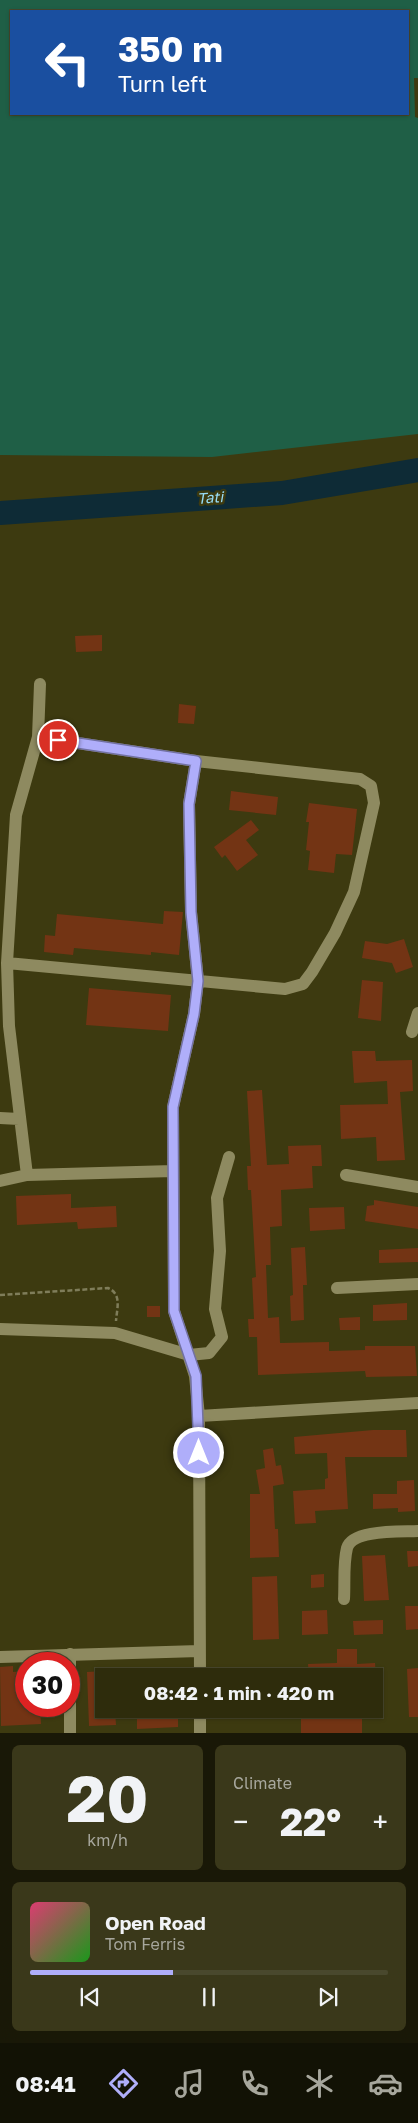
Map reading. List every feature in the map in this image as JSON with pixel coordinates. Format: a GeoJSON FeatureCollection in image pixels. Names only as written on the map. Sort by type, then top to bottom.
{"type":"FeatureCollection","features":[{"type":"Feature","properties":{"kind":"street"},"geometry":{"type":"LineString","coordinates":[[27,1175],[9,1026],[8,963],[16,815],[38,737],[40,684]]}},
{"type":"Feature","properties":{"kind":"street"},"geometry":{"type":"LineString","coordinates":[[8,963],[285,989],[294,988],[302,984],[312,972],[335,933],[354,892],[374,803],[371,786],[360,779],[196,761],[38,737]]}},
{"type":"Feature","properties":{"kind":"street"},"geometry":{"type":"LineString","coordinates":[[196,761],[189,804],[191,912],[198,981],[194,1014],[173,1107],[173,1171],[174,1311],[196,1376],[199,1416],[200,1668]]}},
{"type":"Feature","properties":{"kind":"street"},"geometry":{"type":"LineString","coordinates":[[412,1032],[418,1013]]}},
{"type":"Feature","properties":{"kind":"street"},"geometry":{"type":"LineString","coordinates":[[0,1118],[19,1119]]}},
{"type":"Feature","properties":{"kind":"street"},"geometry":{"type":"LineString","coordinates":[[0,1329],[115,1333],[189,1355],[209,1353],[222,1337],[215,1308],[220,1251],[217,1198],[228,1157]]}},
{"type":"Feature","properties":{"kind":"street"},"geometry":{"type":"LineString","coordinates":[[0,1180],[27,1175],[173,1171]]}},
{"type":"Feature","properties":{"kind":"street"},"geometry":{"type":"LineString","coordinates":[[346,1175],[418,1187]]}},
{"type":"Feature","properties":{"kind":"street"},"geometry":{"type":"LineString","coordinates":[[337,1288],[418,1284]]}},
{"type":"Feature","properties":{"kind":"street"},"geometry":{"type":"LineString","coordinates":[[199,1416],[418,1403]]}},
{"type":"Feature","properties":{"kind":"street"},"geometry":{"type":"LineString","coordinates":[[344,1598],[347,1547],[353,1539],[367,1534],[418,1531]]}},
{"type":"Feature","properties":{"kind":"street"},"geometry":{"type":"LineString","coordinates":[[80,1654],[199,1651]]}},
{"type":"Feature","properties":{"kind":"street"},"geometry":{"type":"LineString","coordinates":[[0,1657],[15,1656]]}},
{"type":"Feature","properties":{"kind":"street"},"geometry":{"type":"LineString","coordinates":[[70,1717],[70,1733]]}},
{"type":"Feature","properties":{"kind":"street"},"geometry":{"type":"LineString","coordinates":[[200,1718],[200,1733]]}},
{"type":"Feature","properties":{"kind":"path"},"geometry":{"type":"LineString","coordinates":[[0,1295],[108,1288],[115,1291],[118,1296],[115,1333]]}},
{"type":"Feature","properties":{"kind":"green space"},"geometry":{"type":"Polygon","coordinates":[[[0,0],[418,0],[418,78],[414,78],[415,117],[418,118],[418,434],[212,457],[0,455],[0,0]]]}},
{"type":"Feature","properties":{"kind":"building"},"geometry":{"type":"Polygon","coordinates":[[[102,635],[102,651],[76,652],[75,636],[102,635]]]}},
{"type":"Feature","properties":{"kind":"building"},"geometry":{"type":"Polygon","coordinates":[[[179,704],[196,706],[194,724],[178,723],[179,704]]]}},
{"type":"Feature","properties":{"kind":"building"},"geometry":{"type":"Polygon","coordinates":[[[231,791],[278,797],[276,815],[229,810],[231,791]]]}},
{"type":"Feature","properties":{"kind":"building"},"geometry":{"type":"Polygon","coordinates":[[[309,803],[357,809],[352,855],[336,854],[334,873],[308,870],[310,851],[306,850],[309,822],[306,822],[309,803]]]}},
{"type":"Feature","properties":{"kind":"building"},"geometry":{"type":"Polygon","coordinates":[[[251,820],[259,830],[246,840],[258,855],[237,871],[225,855],[222,858],[214,847],[251,820]]]}},
{"type":"Feature","properties":{"kind":"building"},"geometry":{"type":"Polygon","coordinates":[[[164,911],[183,912],[179,955],[151,952],[151,955],[74,948],[73,955],[44,952],[45,935],[55,936],[57,914],[163,924],[164,911]]]}},
{"type":"Feature","properties":{"kind":"building"},"geometry":{"type":"Polygon","coordinates":[[[404,939],[413,967],[396,973],[392,963],[362,958],[365,941],[387,944],[404,939]]]}},
{"type":"Feature","properties":{"kind":"building"},"geometry":{"type":"Polygon","coordinates":[[[362,980],[383,982],[381,1021],[358,1018],[362,980]]]}},
{"type":"Feature","properties":{"kind":"building"},"geometry":{"type":"Polygon","coordinates":[[[89,988],[171,995],[168,1031],[86,1025],[89,988]]]}},
{"type":"Feature","properties":{"kind":"building"},"geometry":{"type":"Polygon","coordinates":[[[352,1051],[375,1051],[376,1061],[412,1060],[413,1091],[400,1092],[405,1160],[377,1161],[376,1137],[341,1139],[340,1105],[388,1104],[387,1081],[354,1083],[352,1051]]]}},
{"type":"Feature","properties":{"kind":"building"},"geometry":{"type":"Polygon","coordinates":[[[262,1090],[267,1165],[289,1164],[288,1146],[321,1145],[322,1166],[312,1166],[313,1188],[281,1190],[282,1226],[270,1227],[271,1265],[266,1265],[268,1318],[279,1317],[280,1343],[329,1342],[329,1351],[365,1350],[365,1346],[415,1346],[417,1376],[366,1377],[365,1371],[258,1375],[257,1337],[249,1337],[248,1319],[254,1319],[252,1278],[256,1277],[251,1190],[248,1190],[247,1166],[251,1166],[247,1091],[262,1090]]]}},
{"type":"Feature","properties":{"kind":"building"},"geometry":{"type":"Polygon","coordinates":[[[71,1194],[71,1208],[116,1206],[117,1227],[78,1229],[77,1222],[17,1225],[16,1196],[71,1194]]]}},
{"type":"Feature","properties":{"kind":"building"},"geometry":{"type":"Polygon","coordinates":[[[374,1200],[418,1207],[418,1229],[365,1221],[367,1206],[374,1205],[374,1200]]]}},
{"type":"Feature","properties":{"kind":"building"},"geometry":{"type":"Polygon","coordinates":[[[344,1207],[345,1229],[310,1231],[309,1208],[344,1207]]]}},
{"type":"Feature","properties":{"kind":"building"},"geometry":{"type":"Polygon","coordinates":[[[305,1247],[307,1285],[303,1285],[304,1320],[291,1321],[290,1296],[293,1295],[291,1248],[305,1247]]]}},
{"type":"Feature","properties":{"kind":"building"},"geometry":{"type":"Polygon","coordinates":[[[418,1248],[418,1262],[379,1263],[379,1250],[418,1248]]]}},
{"type":"Feature","properties":{"kind":"building"},"geometry":{"type":"Polygon","coordinates":[[[407,1303],[407,1320],[373,1321],[373,1305],[407,1303]]]}},
{"type":"Feature","properties":{"kind":"building"},"geometry":{"type":"Polygon","coordinates":[[[147,1306],[160,1306],[160,1317],[147,1317],[147,1306]]]}},
{"type":"Feature","properties":{"kind":"building"},"geometry":{"type":"Polygon","coordinates":[[[360,1317],[360,1330],[340,1330],[339,1318],[360,1317]]]}},
{"type":"Feature","properties":{"kind":"building"},"geometry":{"type":"Polygon","coordinates":[[[373,1430],[406,1430],[407,1457],[345,1457],[348,1509],[315,1511],[316,1523],[295,1524],[293,1491],[325,1489],[325,1479],[328,1478],[327,1453],[295,1454],[294,1437],[373,1430]]]}},
{"type":"Feature","properties":{"kind":"building"},"geometry":{"type":"Polygon","coordinates":[[[273,1448],[276,1466],[281,1465],[284,1484],[273,1486],[275,1529],[278,1529],[279,1557],[250,1558],[250,1494],[260,1494],[256,1470],[265,1468],[263,1450],[273,1448]]]}},
{"type":"Feature","properties":{"kind":"building"},"geometry":{"type":"Polygon","coordinates":[[[414,1480],[415,1511],[398,1512],[398,1508],[373,1509],[373,1494],[397,1494],[397,1481],[414,1480]]]}},
{"type":"Feature","properties":{"kind":"building"},"geometry":{"type":"Polygon","coordinates":[[[407,1551],[418,1551],[418,1566],[408,1567],[407,1551]]]}},
{"type":"Feature","properties":{"kind":"building"},"geometry":{"type":"Polygon","coordinates":[[[385,1555],[389,1600],[364,1601],[362,1556],[385,1555]]]}},
{"type":"Feature","properties":{"kind":"building"},"geometry":{"type":"Polygon","coordinates":[[[324,1574],[324,1587],[311,1588],[311,1575],[324,1574]]]}},
{"type":"Feature","properties":{"kind":"building"},"geometry":{"type":"Polygon","coordinates":[[[277,1576],[279,1639],[253,1640],[252,1577],[277,1576]]]}},
{"type":"Feature","properties":{"kind":"building"},"geometry":{"type":"Polygon","coordinates":[[[405,1606],[418,1606],[418,1629],[406,1630],[405,1606]]]}},
{"type":"Feature","properties":{"kind":"building"},"geometry":{"type":"Polygon","coordinates":[[[327,1610],[328,1634],[302,1635],[302,1611],[327,1610]]]}},
{"type":"Feature","properties":{"kind":"building"},"geometry":{"type":"Polygon","coordinates":[[[383,1620],[383,1634],[354,1635],[353,1621],[383,1620]]]}},
{"type":"Feature","properties":{"kind":"building"},"geometry":{"type":"Polygon","coordinates":[[[337,1649],[357,1649],[357,1664],[375,1663],[375,1668],[308,1668],[308,1664],[337,1663],[337,1649]]]}},
{"type":"Feature","properties":{"kind":"building"},"geometry":{"type":"Polygon","coordinates":[[[13,1666],[13,1672],[15,1672],[15,1717],[41,1717],[41,1724],[1,1726],[0,1667],[13,1666]]]}},
{"type":"Feature","properties":{"kind":"building"},"geometry":{"type":"Polygon","coordinates":[[[418,1668],[418,1717],[409,1717],[407,1669],[418,1668]]]}},
{"type":"Feature","properties":{"kind":"building"},"geometry":{"type":"Polygon","coordinates":[[[87,1672],[95,1672],[95,1718],[116,1718],[116,1725],[89,1726],[87,1672]]]}},
{"type":"Feature","properties":{"kind":"building"},"geometry":{"type":"Polygon","coordinates":[[[137,1718],[178,1718],[178,1727],[137,1729],[137,1718]]]}},
{"type":"Feature","properties":{"kind":"building"},"geometry":{"type":"Polygon","coordinates":[[[301,1718],[362,1718],[362,1733],[301,1733],[301,1718]]]}},
{"type":"Feature","properties":{"kind":"waterway","name":"Tati"},"geometry":{"type":"LineString","coordinates":[[0,513],[282,493],[418,470]]}},
{"type":"Feature","properties":{"kind":"route"},"geometry":{"type":"LineString","coordinates":[[58,740],[196,761],[189,804],[191,912],[198,981],[194,1014],[173,1107],[174,1311],[196,1376],[199,1453]]}}]}
